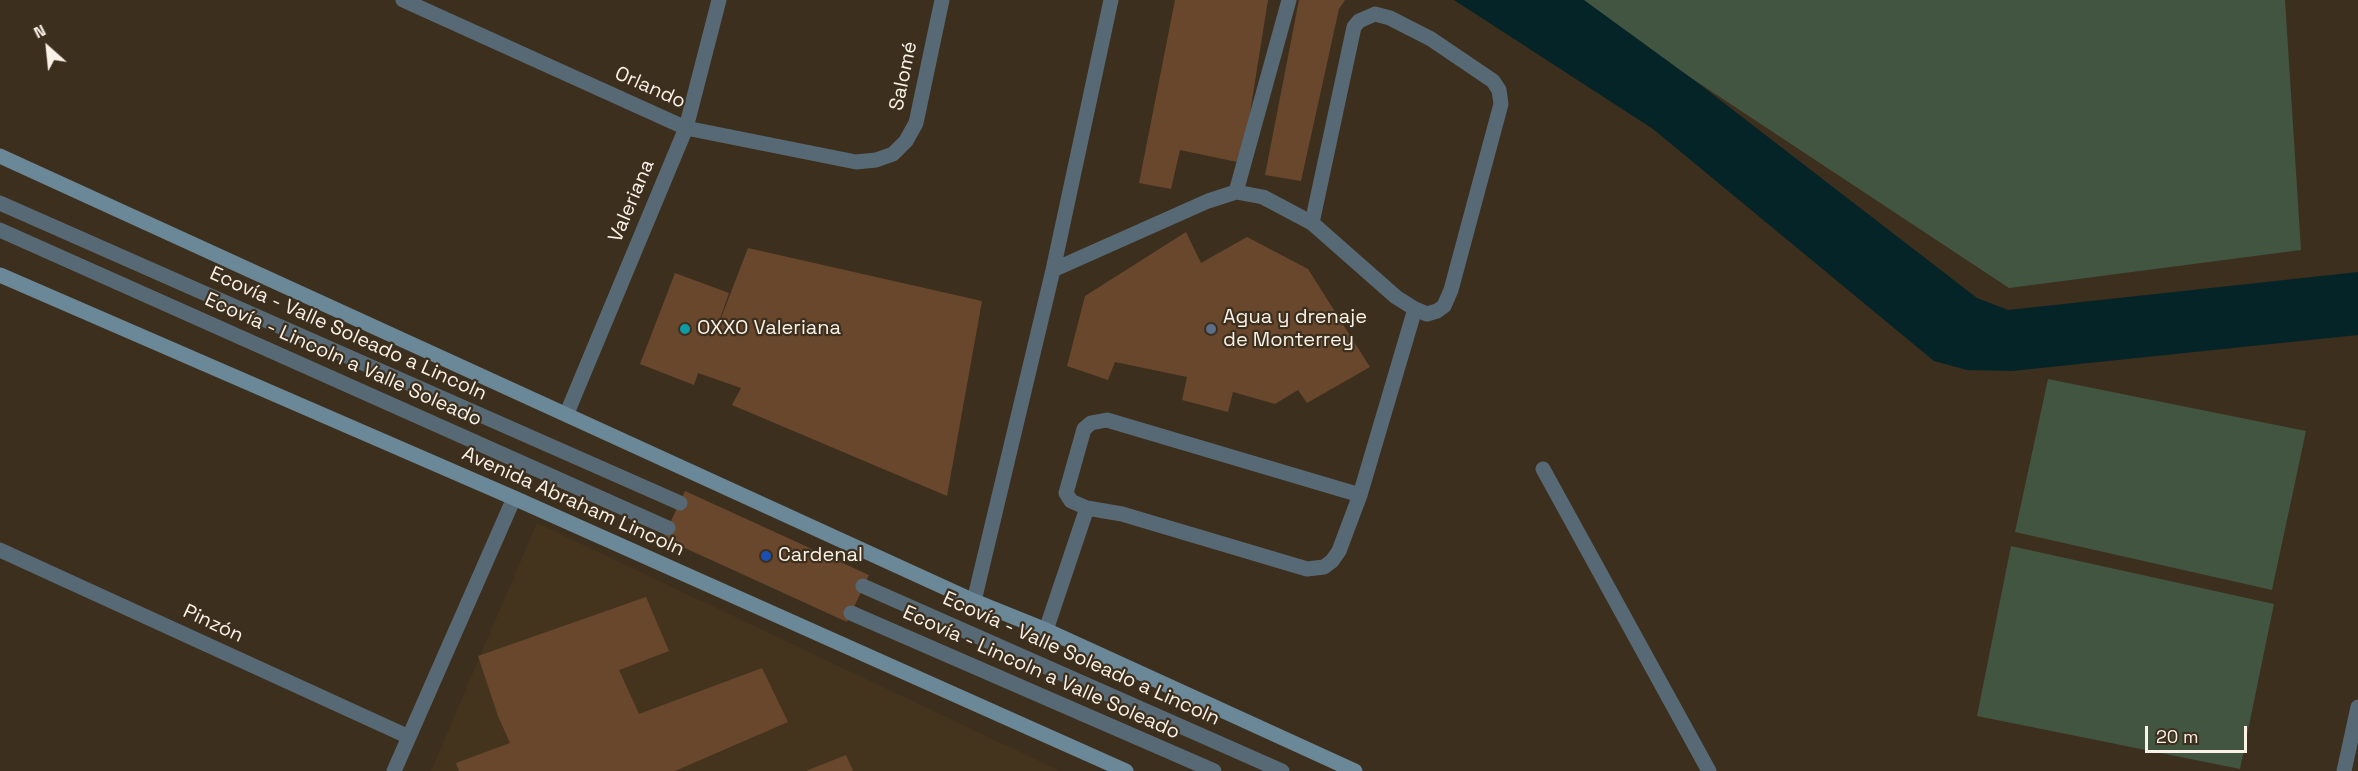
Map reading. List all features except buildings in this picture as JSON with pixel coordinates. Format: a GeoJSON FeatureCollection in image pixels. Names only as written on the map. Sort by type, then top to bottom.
{"type":"FeatureCollection","features":[{"type":"Feature","properties":{"kind":"main road"},"geometry":{"type":"LineString","coordinates":[[0,156],[567,413],[974,601],[1046,630],[1355,771]]}},
{"type":"Feature","properties":{"kind":"main road","name":"Avenida Abraham Lincoln"},"geometry":{"type":"LineString","coordinates":[[0,275],[514,498],[1126,771]]}},
{"type":"Feature","properties":{"kind":"street","name":"Orlando"},"geometry":{"type":"LineString","coordinates":[[403,0],[686,128],[856,162],[876,160],[893,154]]}},
{"type":"Feature","properties":{"kind":"street","name":"Valeriana"},"geometry":{"type":"LineString","coordinates":[[567,413],[686,128],[719,0]]}},
{"type":"Feature","properties":{"kind":"street","name":"Salomé"},"geometry":{"type":"LineString","coordinates":[[893,154],[906,141],[916,123],[942,0]]}},
{"type":"Feature","properties":{"kind":"street"},"geometry":{"type":"LineString","coordinates":[[974,601],[1053,270],[1111,0]]}},
{"type":"Feature","properties":{"kind":"street"},"geometry":{"type":"LineString","coordinates":[[1236,192],[1289,0]]}},
{"type":"Feature","properties":{"kind":"street"},"geometry":{"type":"LineString","coordinates":[[1053,270],[1208,201],[1236,192],[1263,197],[1312,223],[1347,252],[1368,274],[1414,309],[1428,314],[1437,311],[1444,306],[1451,290],[1501,104],[1499,90],[1493,81],[1431,39],[1384,15],[1366,16],[1359,21],[1354,27],[1312,223]]}},
{"type":"Feature","properties":{"kind":"street","name":"Ecovía - Valle Soleado a Lincoln"},"geometry":{"type":"LineString","coordinates":[[0,203],[680,503]]}},
{"type":"Feature","properties":{"kind":"street","name":"Ecovía - Lincoln a Valle Soleado"},"geometry":{"type":"LineString","coordinates":[[0,230],[668,528]]}},
{"type":"Feature","properties":{"kind":"street"},"geometry":{"type":"LineString","coordinates":[[1360,495],[1107,420],[1091,423],[1084,429],[1066,493],[1071,501],[1087,508],[1122,514],[1314,569],[1332,561],[1339,551],[1360,495],[1414,309]]}},
{"type":"Feature","properties":{"kind":"street"},"geometry":{"type":"LineString","coordinates":[[1543,469],[1709,771]]}},
{"type":"Feature","properties":{"kind":"street"},"geometry":{"type":"LineString","coordinates":[[394,771],[514,498]]}},
{"type":"Feature","properties":{"kind":"street"},"geometry":{"type":"LineString","coordinates":[[1046,630],[1087,508]]}},
{"type":"Feature","properties":{"kind":"street","name":"Pinzón"},"geometry":{"type":"LineString","coordinates":[[0,550],[409,737]]}},
{"type":"Feature","properties":{"kind":"street","name":"Ecovía - Valle Soleado a Lincoln"},"geometry":{"type":"LineString","coordinates":[[863,586],[1282,771]]}},
{"type":"Feature","properties":{"kind":"street","name":"Ecovía - Lincoln a Valle Soleado"},"geometry":{"type":"LineString","coordinates":[[851,613],[1214,771]]}},
{"type":"Feature","properties":{"kind":"street"},"geometry":{"type":"LineString","coordinates":[[2344,771],[2358,707]]}},
{"type":"Feature","properties":{"kind":"shaded area"},"geometry":{"type":"Polygon","coordinates":[[[537,523],[1060,771],[431,771],[537,523]]]}},
{"type":"Feature","properties":{"kind":"green space"},"geometry":{"type":"Polygon","coordinates":[[[1573,0],[2285,0],[2301,250],[2009,288],[1573,0]]]}},
{"type":"Feature","properties":{"kind":"green space"},"geometry":{"type":"Polygon","coordinates":[[[2048,379],[2306,431],[2272,590],[2015,532],[2048,379]]]}},
{"type":"Feature","properties":{"kind":"green space"},"geometry":{"type":"Polygon","coordinates":[[[2011,546],[2274,604],[2240,769],[1977,716],[2011,546]]]}},
{"type":"Feature","properties":{"kind":"water"},"geometry":{"type":"Polygon","coordinates":[[[1454,0],[1584,0],[1698,83],[1977,298],[2008,310],[2358,272],[2358,335],[2012,371],[1967,370],[1934,361],[1653,129],[1454,0]]]}},
{"type":"Feature","properties":{"kind":"place","name":"OXXO Valeriana"},"geometry":{"type":"Point","coordinates":[685,329]}},
{"type":"Feature","properties":{"kind":"place","name":"Agua y drenaje de Monterrey"},"geometry":{"type":"Point","coordinates":[1211,329]}},
{"type":"Feature","properties":{"kind":"place","name":"Cardenal"},"geometry":{"type":"Point","coordinates":[766,556]}}]}
